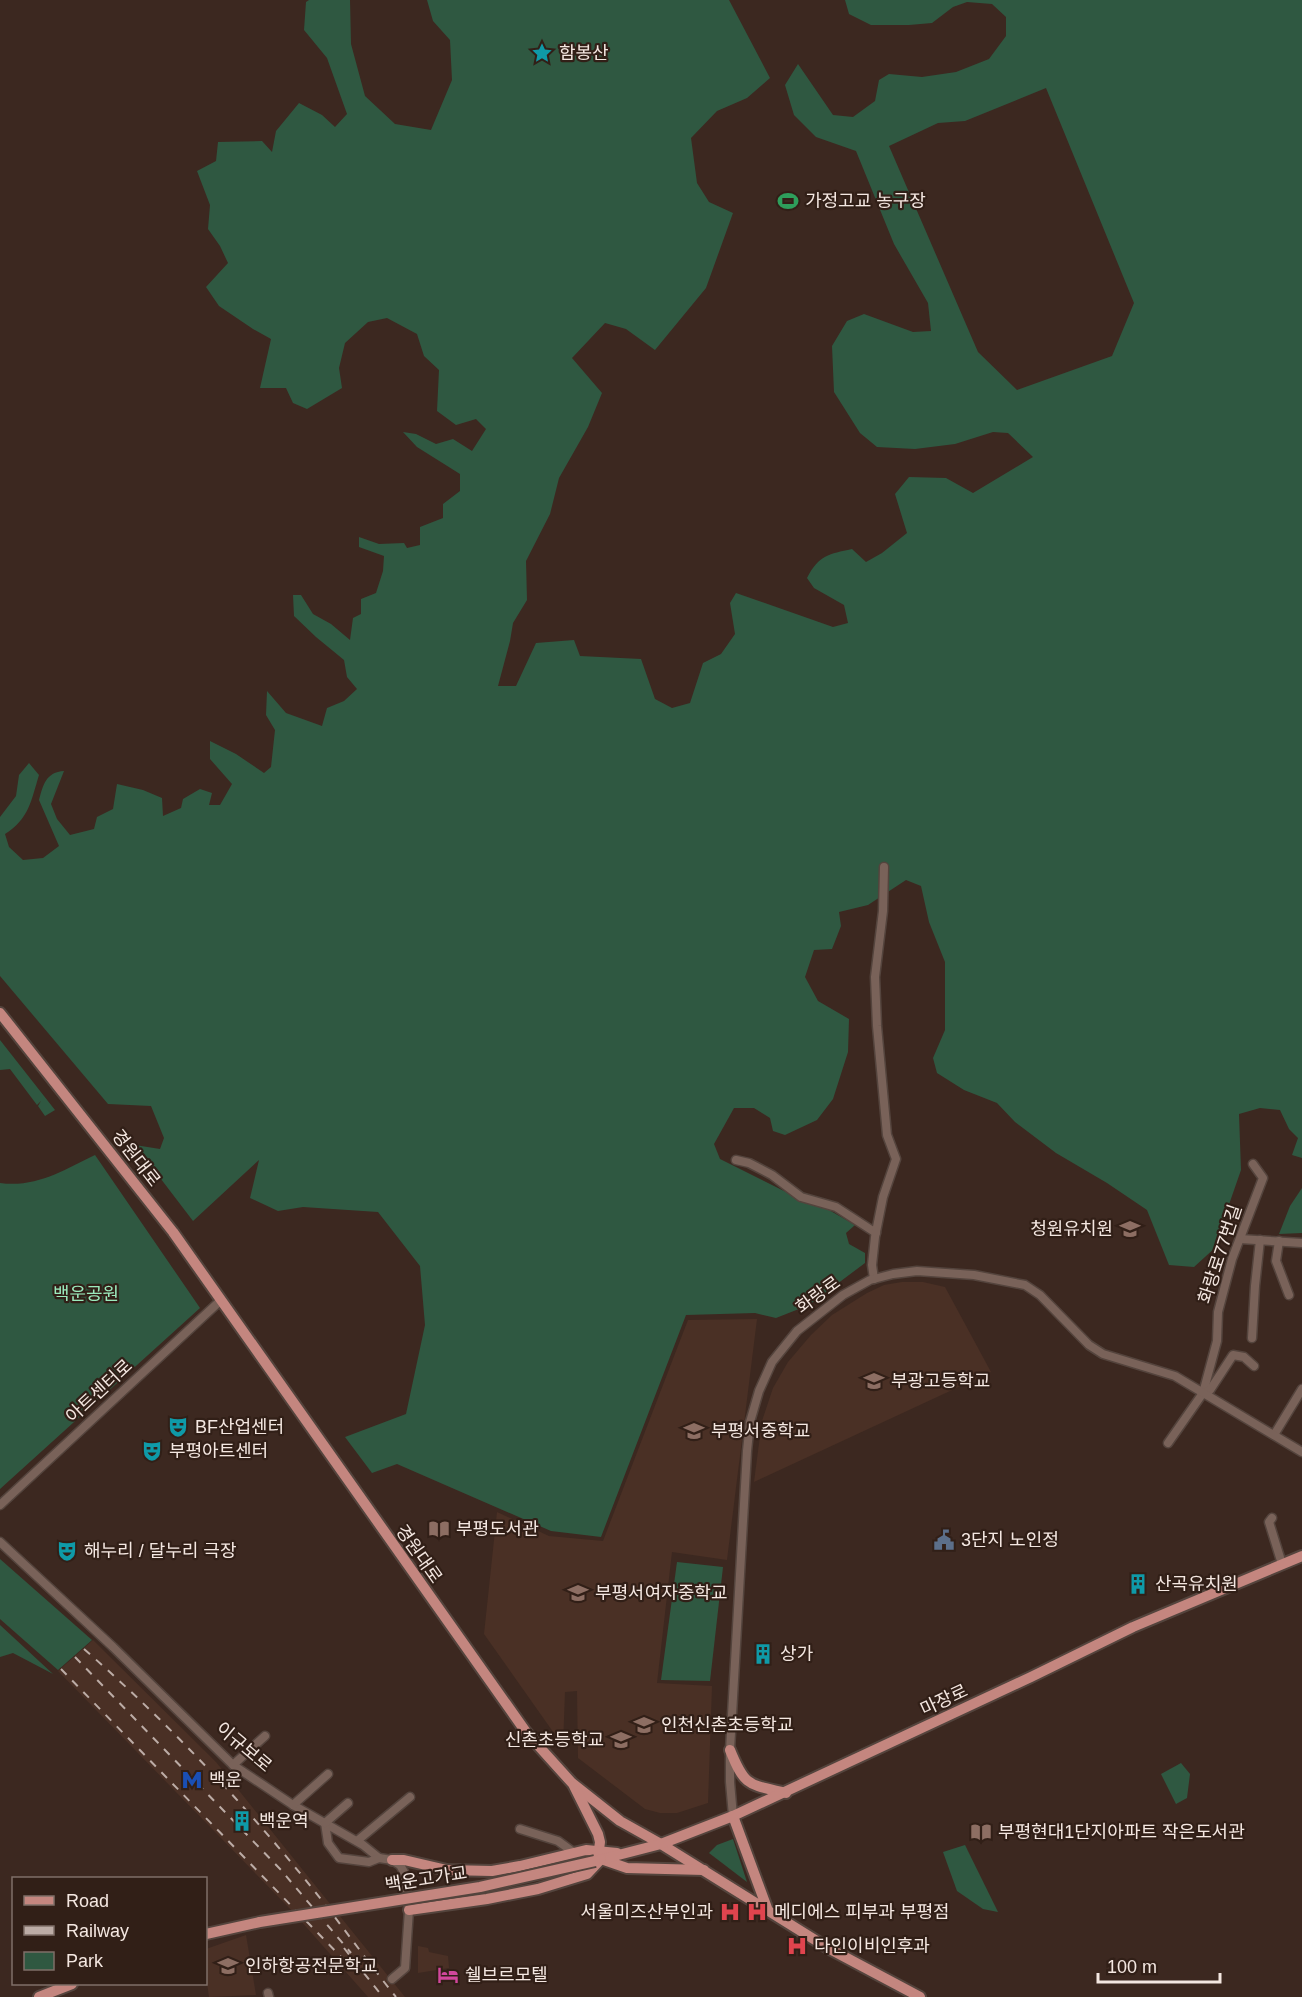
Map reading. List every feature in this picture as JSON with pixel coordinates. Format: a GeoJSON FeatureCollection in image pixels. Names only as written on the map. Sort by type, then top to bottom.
{"type":"FeatureCollection","features":[{"type":"Feature","properties":{"kind":"main road","name":"경원대로"},"geometry":{"type":"LineString","coordinates":[[0,1013],[173,1232],[526,1732],[572,1783],[620,1821],[705,1870],[828,1948],[920,1997]]}},
{"type":"Feature","properties":{"kind":"main road","name":"마장로"},"geometry":{"type":"LineString","coordinates":[[599,1857],[623,1854],[661,1844],[733,1816],[786,1793],[1133,1627],[1302,1556]]}},
{"type":"Feature","properties":{"kind":"main road"},"geometry":{"type":"LineString","coordinates":[[730,1750],[740,1774],[748,1782],[758,1787],[786,1793]]}},
{"type":"Feature","properties":{"kind":"main road"},"geometry":{"type":"LineString","coordinates":[[572,1783],[591,1835],[586,1850]]}},
{"type":"Feature","properties":{"kind":"main road"},"geometry":{"type":"LineString","coordinates":[[409,1910],[538,1889],[587,1874],[599,1857],[598,1834],[572,1783]]}},
{"type":"Feature","properties":{"kind":"main road"},"geometry":{"type":"LineString","coordinates":[[733,1816],[767,1908]]}},
{"type":"Feature","properties":{"kind":"main road"},"geometry":{"type":"LineString","coordinates":[[392,1860],[404,1860],[447,1870],[492,1870],[520,1866],[586,1850],[627,1868],[705,1870]]}},
{"type":"Feature","properties":{"kind":"main road","name":"백운고가교"},"geometry":{"type":"LineString","coordinates":[[207,1934],[260,1922],[480,1887],[599,1857]]}},
{"type":"Feature","properties":{"kind":"main road"},"geometry":{"type":"LineString","coordinates":[[39,1997],[67,1985]]}},
{"type":"Feature","properties":{"kind":"street"},"geometry":{"type":"LineString","coordinates":[[874,1279],[872,1265],[876,1233],[883,1197],[896,1160],[886,1135],[876,1006],[875,977],[883,911],[884,867]]}},
{"type":"Feature","properties":{"kind":"street"},"geometry":{"type":"LineString","coordinates":[[736,1160],[749,1162],[772,1175],[801,1197],[836,1207],[876,1233]]}},
{"type":"Feature","properties":{"kind":"street","name":"화랑로77번길"},"geometry":{"type":"LineString","coordinates":[[1203,1393],[1217,1341],[1218,1312],[1232,1259],[1263,1178],[1253,1164]]}},
{"type":"Feature","properties":{"kind":"street"},"geometry":{"type":"LineString","coordinates":[[1240,1239],[1302,1243]]}},
{"type":"Feature","properties":{"kind":"street"},"geometry":{"type":"LineString","coordinates":[[1252,1338],[1254,1286],[1260,1240]]}},
{"type":"Feature","properties":{"kind":"street"},"geometry":{"type":"LineString","coordinates":[[1279,1241],[1276,1261],[1289,1295]]}},
{"type":"Feature","properties":{"kind":"street","name":"화랑로"},"geometry":{"type":"LineString","coordinates":[[733,1816],[730,1750],[750,1422],[759,1391],[772,1362],[797,1331],[843,1295],[874,1279],[917,1270],[974,1275],[1025,1285],[1040,1295],[1089,1344],[1103,1354],[1175,1376],[1302,1452]]}},
{"type":"Feature","properties":{"kind":"street","name":"아트센터로"},"geometry":{"type":"LineString","coordinates":[[0,1505],[220,1300]]}},
{"type":"Feature","properties":{"kind":"street"},"geometry":{"type":"LineString","coordinates":[[1168,1443],[1203,1393],[1210,1390],[1233,1355],[1244,1357],[1254,1366]]}},
{"type":"Feature","properties":{"kind":"street"},"geometry":{"type":"LineString","coordinates":[[1274,1435],[1302,1389]]}},
{"type":"Feature","properties":{"kind":"street"},"geometry":{"type":"LineString","coordinates":[[1272,1518],[1269,1522],[1282,1564]]}},
{"type":"Feature","properties":{"kind":"street","name":"이규보로"},"geometry":{"type":"LineString","coordinates":[[0,1542],[94,1629],[233,1765],[293,1805],[357,1841],[379,1858],[392,1860]]}},
{"type":"Feature","properties":{"kind":"street"},"geometry":{"type":"LineString","coordinates":[[233,1765],[265,1736]]}},
{"type":"Feature","properties":{"kind":"street"},"geometry":{"type":"LineString","coordinates":[[293,1805],[328,1774]]}},
{"type":"Feature","properties":{"kind":"street"},"geometry":{"type":"LineString","coordinates":[[357,1841],[410,1797]]}},
{"type":"Feature","properties":{"kind":"street"},"geometry":{"type":"LineString","coordinates":[[348,1803],[325,1823],[328,1843],[339,1858],[369,1862],[379,1858]]}},
{"type":"Feature","properties":{"kind":"street"},"geometry":{"type":"LineString","coordinates":[[520,1829],[558,1840],[573,1852]]}},
{"type":"Feature","properties":{"kind":"street"},"geometry":{"type":"LineString","coordinates":[[392,1860],[400,1865],[404,1872],[409,1910],[405,1968],[392,1978]]}},
{"type":"Feature","properties":{"kind":"shaded area","name":"부광고등학교"},"geometry":{"type":"Polygon","coordinates":[[[923,1282],[945,1287],[991,1372],[754,1482],[762,1421],[773,1388],[788,1362],[832,1315],[867,1293],[884,1285],[923,1282]]]}},
{"type":"Feature","properties":{"kind":"shaded area"},"geometry":{"type":"Polygon","coordinates":[[[757,1319],[727,1560],[672,1552],[657,1683],[712,1686],[708,1803],[677,1813],[660,1813],[645,1809],[578,1758],[577,1691],[565,1692],[563,1746],[484,1634],[497,1512],[549,1536],[603,1541],[688,1320],[757,1319]]]}},
{"type":"Feature","properties":{"kind":"shaded area"},"geometry":{"type":"Polygon","coordinates":[[[93,1640],[216,1762],[405,1997],[368,1997],[292,1911],[58,1671],[93,1640]]]}},
{"type":"Feature","properties":{"kind":"shaded area","name":"인하항공전문학교"},"geometry":{"type":"Polygon","coordinates":[[[246,1935],[256,1995],[209,1997],[207,1949],[246,1935]]]}},
{"type":"Feature","properties":{"kind":"shaded area","name":"인하항공전문학교"},"geometry":{"type":"Polygon","coordinates":[[[418,1946],[428,1948],[429,1952],[448,1956],[449,1968],[418,1973],[418,1946]]]}},
{"type":"Feature","properties":{"kind":"green space"},"geometry":{"type":"Polygon","coordinates":[[[309,0],[350,0],[351,44],[365,96],[395,124],[431,130],[452,80],[450,40],[433,21],[427,0],[729,0],[770,78],[747,98],[717,111],[691,138],[697,183],[709,202],[733,213],[706,288],[655,350],[626,329],[605,323],[572,358],[602,393],[588,427],[559,478],[550,514],[526,561],[527,600],[513,623],[498,686],[516,686],[536,643],[574,640],[580,656],[641,659],[655,699],[672,708],[690,703],[703,663],[721,654],[735,634],[730,603],[736,593],[833,627],[848,623],[844,605],[814,588],[807,578],[816,564],[825,557],[852,549],[866,562],[882,553],[907,533],[895,494],[909,477],[946,478],[973,493],[1033,457],[1008,433],[993,432],[955,444],[915,449],[877,447],[860,433],[834,392],[832,346],[847,321],[864,314],[913,332],[931,331],[928,303],[894,244],[856,151],[816,137],[794,115],[785,85],[798,64],[833,115],[853,117],[875,101],[879,80],[889,74],[922,77],[956,72],[989,59],[1006,36],[1006,17],[992,4],[967,2],[953,7],[932,23],[871,25],[849,14],[845,0],[1302,0],[1302,1158],[1292,1155],[1298,1138],[1289,1129],[1280,1110],[1260,1108],[1239,1114],[1241,1170],[1217,1246],[1194,1267],[1169,1265],[1147,1210],[1056,1153],[1015,1122],[997,1103],[964,1090],[937,1073],[933,1058],[945,1030],[945,962],[929,922],[921,886],[906,880],[868,905],[839,912],[841,926],[832,949],[814,950],[805,977],[818,1001],[849,1019],[848,1052],[833,1099],[817,1120],[785,1135],[773,1131],[770,1118],[754,1108],[734,1108],[714,1144],[720,1159],[790,1194],[829,1210],[855,1225],[846,1233],[849,1244],[865,1253],[865,1263],[809,1305],[776,1318],[755,1313],[686,1315],[601,1537],[551,1531],[397,1464],[372,1473],[345,1437],[406,1414],[425,1325],[420,1266],[378,1212],[303,1207],[278,1211],[250,1198],[259,1160],[193,1221],[135,1145],[160,1149],[164,1138],[151,1106],[108,1104],[0,976],[0,817],[16,796],[19,775],[29,763],[39,775],[31,801],[24,816],[5,834],[9,847],[23,860],[43,858],[59,846],[39,800],[46,780],[58,772],[64,771],[51,804],[57,819],[70,835],[94,829],[97,817],[113,809],[117,784],[143,790],[162,798],[163,816],[181,808],[183,799],[200,789],[212,793],[209,805],[220,805],[232,784],[210,759],[210,741],[236,754],[264,773],[271,767],[275,730],[266,715],[267,691],[286,713],[322,726],[327,708],[344,701],[357,689],[347,677],[344,660],[294,616],[293,595],[301,595],[313,614],[331,624],[350,640],[353,618],[361,614],[361,599],[376,593],[383,571],[384,556],[359,547],[359,537],[379,544],[404,543],[407,548],[420,545],[420,527],[443,518],[443,504],[460,491],[460,474],[417,447],[403,432],[416,434],[436,444],[453,439],[472,451],[486,429],[476,419],[456,425],[437,411],[439,370],[424,356],[417,334],[387,318],[368,322],[345,343],[339,368],[342,388],[307,409],[293,403],[286,388],[260,388],[271,339],[219,306],[206,287],[228,263],[208,229],[210,205],[197,171],[216,161],[218,142],[262,141],[272,152],[276,131],[299,103],[322,115],[335,127],[347,114],[327,58],[304,30],[306,2],[309,0]],[[1046,88],[965,121],[938,123],[889,146],[978,352],[1017,390],[1112,356],[1134,303],[1046,88]]]}},
{"type":"Feature","properties":{"kind":"green space"},"geometry":{"type":"Polygon","coordinates":[[[0,1040],[55,1110],[45,1116],[38,1106],[41,1101],[37,1105],[10,1069],[0,1070],[0,1040]]]}},
{"type":"Feature","properties":{"kind":"green space","name":"백운공원"},"geometry":{"type":"Polygon","coordinates":[[[95,1155],[200,1308],[0,1489],[0,1183],[26,1183],[38,1180],[61,1172],[95,1155]]]}},
{"type":"Feature","properties":{"kind":"green space"},"geometry":{"type":"Polygon","coordinates":[[[1302,1188],[1302,1233],[1279,1234],[1290,1206],[1302,1188]]]}},
{"type":"Feature","properties":{"kind":"green space"},"geometry":{"type":"Polygon","coordinates":[[[0,1559],[92,1640],[58,1670],[0,1619],[0,1559]]]}},
{"type":"Feature","properties":{"kind":"green space"},"geometry":{"type":"Polygon","coordinates":[[[677,1562],[723,1567],[710,1681],[661,1680],[677,1562]]]}},
{"type":"Feature","properties":{"kind":"green space"},"geometry":{"type":"Polygon","coordinates":[[[0,1625],[53,1674],[13,1653],[0,1657],[0,1625]]]}},
{"type":"Feature","properties":{"kind":"green space"},"geometry":{"type":"Polygon","coordinates":[[[1181,1763],[1190,1774],[1187,1798],[1176,1804],[1161,1774],[1181,1763]]]}},
{"type":"Feature","properties":{"kind":"green space"},"geometry":{"type":"Polygon","coordinates":[[[733,1839],[747,1882],[709,1853],[717,1845],[733,1839]]]}},
{"type":"Feature","properties":{"kind":"green space"},"geometry":{"type":"Polygon","coordinates":[[[965,1845],[998,1912],[983,1909],[957,1891],[943,1852],[965,1845]]]}},
{"type":"Feature","properties":{"kind":"railway"},"geometry":{"type":"LineString","coordinates":[[84,1649],[174,1734],[259,1825],[312,1888],[396,1997]]}},
{"type":"Feature","properties":{"kind":"railway"},"geometry":{"type":"LineString","coordinates":[[75,1657],[281,1870],[351,1953]]}},
{"type":"Feature","properties":{"kind":"railway"},"geometry":{"type":"LineString","coordinates":[[61,1669],[347,1963]]}},
{"type":"Feature","properties":{"kind":"railway"},"geometry":{"type":"LineString","coordinates":[[344,1948],[383,1997]]}},
{"type":"Feature","properties":{"kind":"place","name":"함봉산"},"geometry":{"type":"Point","coordinates":[542,53]}},
{"type":"Feature","properties":{"kind":"place","name":"가정고교 농구장"},"geometry":{"type":"Point","coordinates":[788,201]}},
{"type":"Feature","properties":{"kind":"place","name":"청원유치원"},"geometry":{"type":"Point","coordinates":[1130,1229]}},
{"type":"Feature","properties":{"kind":"place","name":"부광고등학교"},"geometry":{"type":"Point","coordinates":[874,1381]}},
{"type":"Feature","properties":{"kind":"place","name":"BF산업센터"},"geometry":{"type":"Point","coordinates":[178,1427]}},
{"type":"Feature","properties":{"kind":"place","name":"부평서중학교"},"geometry":{"type":"Point","coordinates":[694,1431]}},
{"type":"Feature","properties":{"kind":"place","name":"부평아트센터"},"geometry":{"type":"Point","coordinates":[152,1451]}},
{"type":"Feature","properties":{"kind":"place","name":"부평도서관"},"geometry":{"type":"Point","coordinates":[439,1529]}},
{"type":"Feature","properties":{"kind":"place","name":"3단지 노인정"},"geometry":{"type":"Point","coordinates":[944,1540]}},
{"type":"Feature","properties":{"kind":"place","name":"해누리 / 달누리 극장"},"geometry":{"type":"Point","coordinates":[67,1551]}},
{"type":"Feature","properties":{"kind":"place","name":"산곡유치원"},"geometry":{"type":"Point","coordinates":[1138,1584]}},
{"type":"Feature","properties":{"kind":"place","name":"부평서여자중학교"},"geometry":{"type":"Point","coordinates":[578,1593]}},
{"type":"Feature","properties":{"kind":"place","name":"상가"},"geometry":{"type":"Point","coordinates":[763,1654]}},
{"type":"Feature","properties":{"kind":"place","name":"인천신촌초등학교"},"geometry":{"type":"Point","coordinates":[644,1725]}},
{"type":"Feature","properties":{"kind":"place","name":"신촌초등학교"},"geometry":{"type":"Point","coordinates":[621,1740]}},
{"type":"Feature","properties":{"kind":"place","name":"백운"},"geometry":{"type":"Point","coordinates":[192,1780]}},
{"type":"Feature","properties":{"kind":"place","name":"백운역"},"geometry":{"type":"Point","coordinates":[242,1821]}},
{"type":"Feature","properties":{"kind":"place","name":"부평현대1단지아파트 작은도서관"},"geometry":{"type":"Point","coordinates":[981,1832]}},
{"type":"Feature","properties":{"kind":"place","name":"서울미즈산부인과"},"geometry":{"type":"Point","coordinates":[730,1912]}},
{"type":"Feature","properties":{"kind":"place","name":"메디에스 피부과 부평점"},"geometry":{"type":"Point","coordinates":[757,1912]}},
{"type":"Feature","properties":{"kind":"place","name":"다인이비인후과"},"geometry":{"type":"Point","coordinates":[797,1946]}},
{"type":"Feature","properties":{"kind":"place","name":"인하항공전문학교"},"geometry":{"type":"Point","coordinates":[228,1966]}},
{"type":"Feature","properties":{"kind":"place","name":"쉘브르모텔"},"geometry":{"type":"Point","coordinates":[448,1975]}}]}
